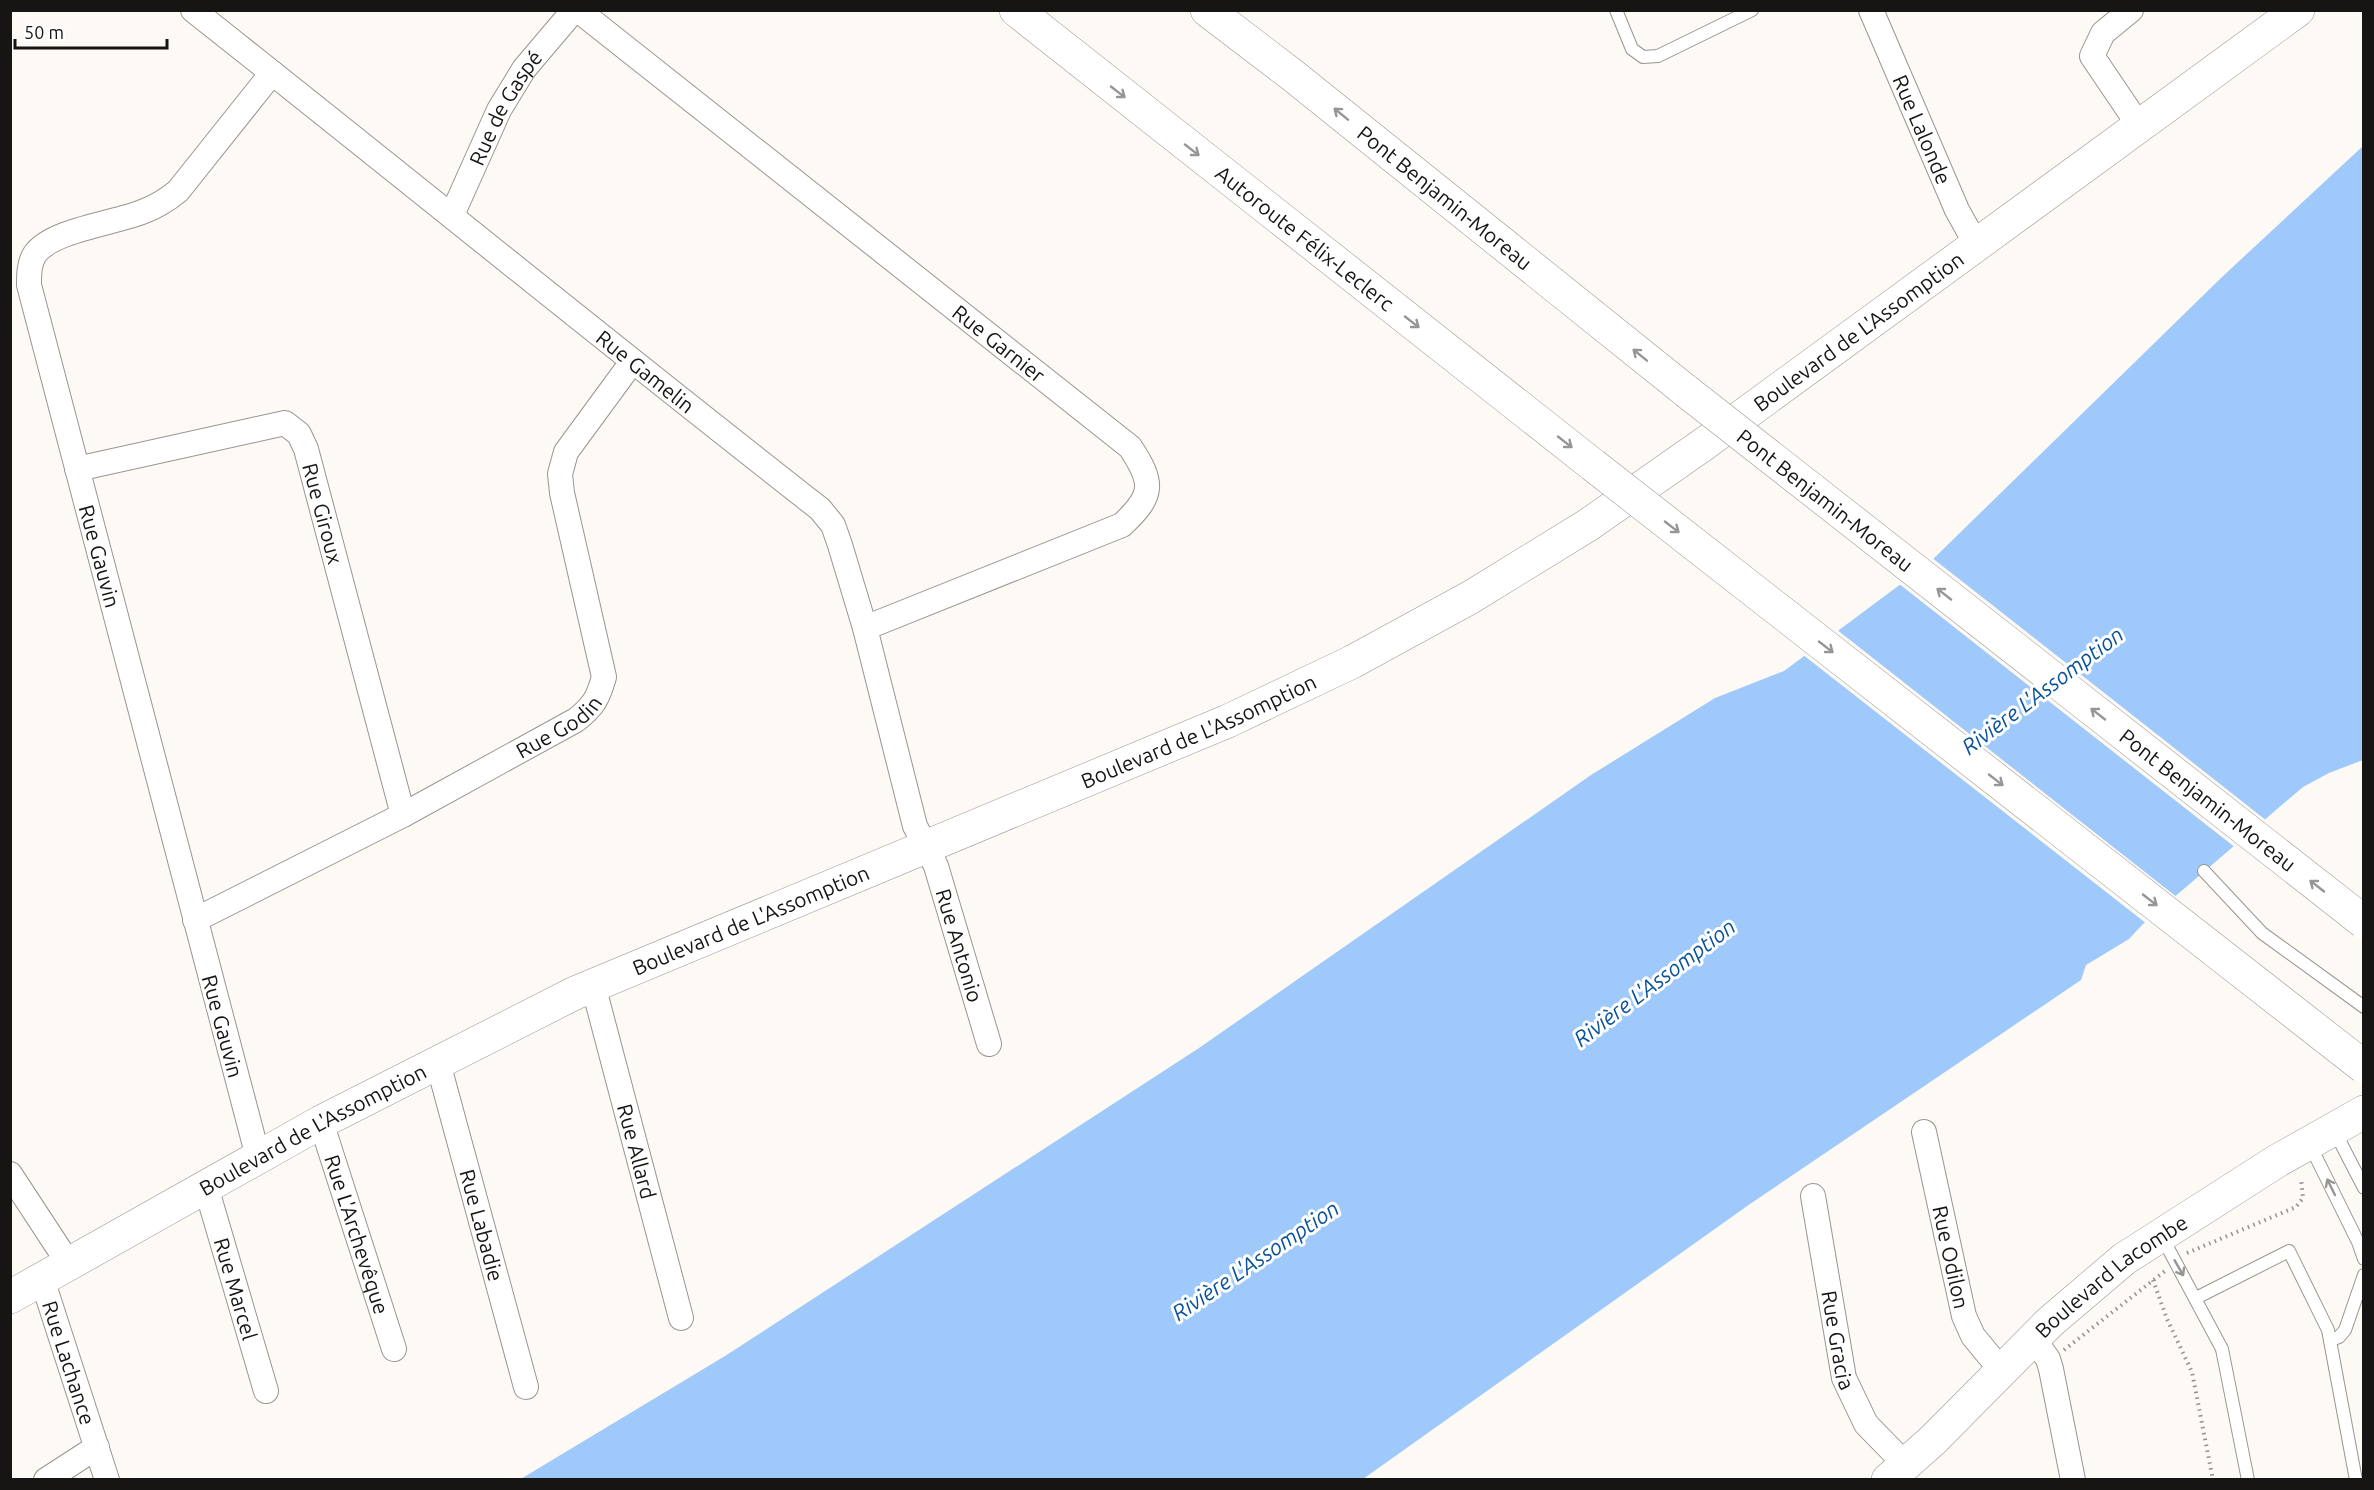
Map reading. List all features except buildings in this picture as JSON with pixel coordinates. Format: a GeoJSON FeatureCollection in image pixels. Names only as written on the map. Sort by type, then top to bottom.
{"type":"FeatureCollection","features":[{"type":"Feature","properties":{"kind":"main road"},"geometry":{"type":"LineString","coordinates":[[1006,10],[1090,71]]}},
{"type":"Feature","properties":{"kind":"main road","name":"Autoroute Félix-Leclerc"},"geometry":{"type":"LineString","coordinates":[[1016,10],[1090,71],[2364,1067]]}},
{"type":"Feature","properties":{"kind":"main road"},"geometry":{"type":"LineString","coordinates":[[1207,10],[1291,74]]}},
{"type":"Feature","properties":{"kind":"main road"},"geometry":{"type":"LineString","coordinates":[[1218,10],[1291,74]]}},
{"type":"Feature","properties":{"kind":"main road","name":"Boulevard de L'Assomption"},"geometry":{"type":"LineString","coordinates":[[10,1297],[321,1122],[593,985],[1228,721],[1367,654],[1471,597],[1588,525],[1639,490],[2298,10]]}},
{"type":"Feature","properties":{"kind":"main road","name":"Pont Benjamin-Moreau"},"geometry":{"type":"LineString","coordinates":[[1291,74],[1686,391],[2364,922]]}},
{"type":"Feature","properties":{"kind":"main road","name":"Boulevard Lacombe"},"geometry":{"type":"LineString","coordinates":[[1897,1472],[1933,1440],[2033,1338],[2118,1265],[2146,1244],[2174,1245],[2218,1198],[2364,1112]]}},
{"type":"Feature","properties":{"kind":"street","name":"Rue Gamelin"},"geometry":{"type":"LineString","coordinates":[[193,10],[452,215],[632,362],[820,509],[833,525],[865,628],[915,826],[926,846]]}},
{"type":"Feature","properties":{"kind":"street","name":"Rue de Gaspé"},"geometry":{"type":"LineString","coordinates":[[452,215],[499,110],[524,69],[576,10]]}},
{"type":"Feature","properties":{"kind":"street","name":"Rue Garnier"},"geometry":{"type":"LineString","coordinates":[[576,10],[1130,447],[1145,470],[1146,493],[1140,508],[1122,525],[865,628]]}},
{"type":"Feature","properties":{"kind":"street","name":"Rue Lalonde"},"geometry":{"type":"LineString","coordinates":[[1871,10],[1957,210],[1977,246]]}},
{"type":"Feature","properties":{"kind":"street"},"geometry":{"type":"LineString","coordinates":[[2131,10],[2103,33],[2092,56],[2140,127]]}},
{"type":"Feature","properties":{"kind":"street","name":"Rue Gauvin"},"geometry":{"type":"LineString","coordinates":[[258,1157],[29,285],[30,266],[33,259],[47,243],[141,213],[164,203],[178,191],[272,73]]}},
{"type":"Feature","properties":{"kind":"street","name":"Rue Godin"},"geometry":{"type":"LineString","coordinates":[[195,920],[403,815],[576,720],[590,708],[599,696],[604,677],[562,493],[560,474],[566,452],[632,362]]}},
{"type":"Feature","properties":{"kind":"street","name":"Rue Giroux"},"geometry":{"type":"LineString","coordinates":[[77,469],[285,423],[299,434],[306,449],[403,815]]}},
{"type":"Feature","properties":{"kind":"street","name":"Rue Antonio"},"geometry":{"type":"LineString","coordinates":[[926,846],[936,866],[990,1044]]}},
{"type":"Feature","properties":{"kind":"street","name":"Rue Allard"},"geometry":{"type":"LineString","coordinates":[[593,985],[681,1318]]}},
{"type":"Feature","properties":{"kind":"street","name":"Rue Labadie"},"geometry":{"type":"LineString","coordinates":[[438,1063],[526,1387]]}},
{"type":"Feature","properties":{"kind":"street","name":"Rue L'Archevêque"},"geometry":{"type":"LineString","coordinates":[[321,1122],[394,1349]]}},
{"type":"Feature","properties":{"kind":"street","name":"Rue Odilon"},"geometry":{"type":"LineString","coordinates":[[1924,1132],[1965,1316],[1973,1336],[2001,1371]]}},
{"type":"Feature","properties":{"kind":"street","name":"Rue Lachance"},"geometry":{"type":"LineString","coordinates":[[10,1174],[56,1272],[97,1447],[107,1479]]}},
{"type":"Feature","properties":{"kind":"street","name":"Rue Marcel"},"geometry":{"type":"LineString","coordinates":[[206,1187],[267,1391]]}},
{"type":"Feature","properties":{"kind":"street","name":"Rue Gracia"},"geometry":{"type":"LineString","coordinates":[[1813,1196],[1844,1378],[1866,1424],[1897,1472]]}},
{"type":"Feature","properties":{"kind":"street"},"geometry":{"type":"LineString","coordinates":[[2033,1338],[2048,1359],[2051,1369],[2073,1479]]}},
{"type":"Feature","properties":{"kind":"street","name":"Rue Lachance"},"geometry":{"type":"LineString","coordinates":[[46,1479],[97,1447]]}},
{"type":"Feature","properties":{"kind":"lane"},"geometry":{"type":"LineString","coordinates":[[1616,10],[1632,49],[1643,57],[1658,56],[1752,10]]}},
{"type":"Feature","properties":{"kind":"lane"},"geometry":{"type":"LineString","coordinates":[[2204,871],[2262,933],[2364,1007]]}},
{"type":"Feature","properties":{"kind":"lane"},"geometry":{"type":"LineString","coordinates":[[2321,1136],[2364,1188]]}},
{"type":"Feature","properties":{"kind":"lane"},"geometry":{"type":"LineString","coordinates":[[2321,1136],[2364,1259]]}},
{"type":"Feature","properties":{"kind":"lane"},"geometry":{"type":"LineString","coordinates":[[2174,1245],[2225,1359],[2248,1479]]}},
{"type":"Feature","properties":{"kind":"lane"},"geometry":{"type":"LineString","coordinates":[[2196,1298],[2289,1251],[2324,1320],[2330,1340],[2356,1479]]}},
{"type":"Feature","properties":{"kind":"lane"},"geometry":{"type":"LineString","coordinates":[[2330,1340],[2339,1337],[2345,1330],[2364,1275]]}},
{"type":"Feature","properties":{"kind":"path","name":"Boulevard Lacombe"},"geometry":{"type":"LineString","coordinates":[[2174,1245],[2296,1207],[2303,1198],[2301,1179]]}},
{"type":"Feature","properties":{"kind":"path","name":"Boulevard Lacombe"},"geometry":{"type":"LineString","coordinates":[[2067,1348],[2163,1272]]}},
{"type":"Feature","properties":{"kind":"path"},"geometry":{"type":"LineString","coordinates":[[2153,1280],[2167,1319],[2192,1372],[2212,1479]]}},
{"type":"Feature","properties":{"kind":"water","name":"Rivière L'Assomption"},"geometry":{"type":"Polygon","coordinates":[[[2363,146],[2363,760],[2329,773],[2303,787],[2144,923],[2129,939],[2086,965],[2081,980],[1750,1204],[1363,1479],[519,1480],[725,1356],[1199,1048],[1591,775],[1715,698],[1784,671],[1929,563],[2222,277],[2363,146]]]}},
{"type":"Feature","properties":{"kind":"pier"},"geometry":{"type":"Polygon","coordinates":[[[1931,557],[2267,821],[2236,848],[1898,583],[1931,557]]]}},
{"type":"Feature","properties":{"kind":"pier"},"geometry":{"type":"Polygon","coordinates":[[[1836,629],[2178,898],[2147,924],[1802,654],[1836,629]]]}}]}
